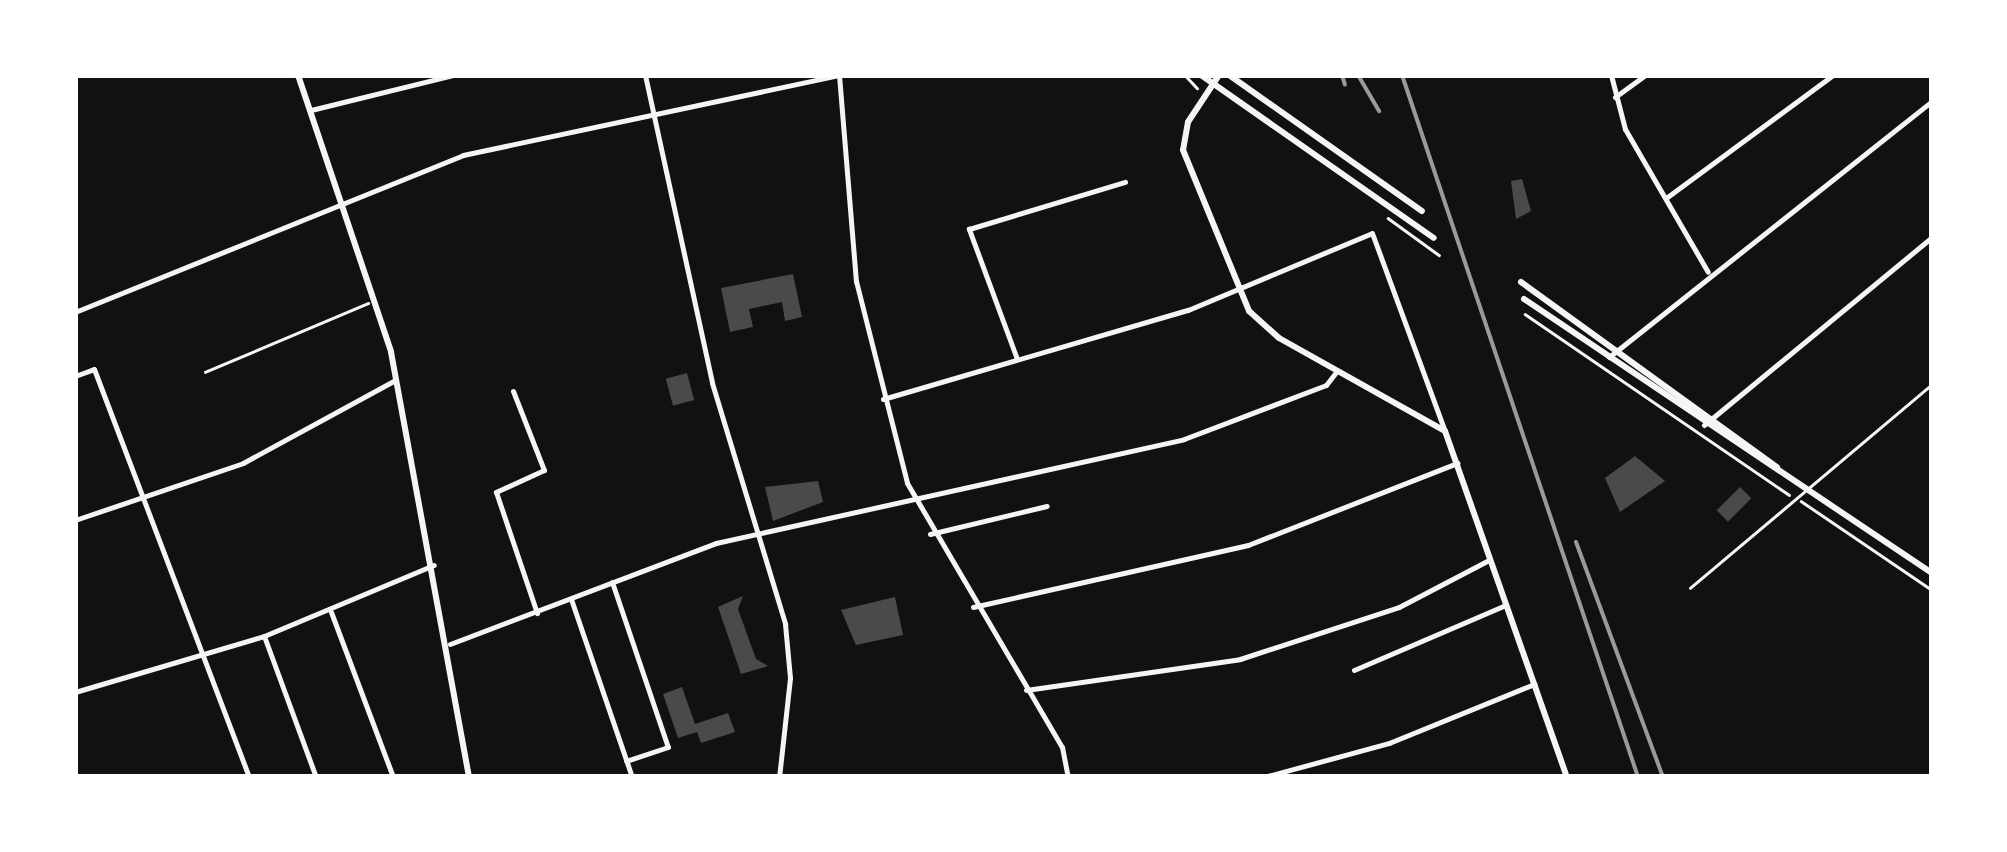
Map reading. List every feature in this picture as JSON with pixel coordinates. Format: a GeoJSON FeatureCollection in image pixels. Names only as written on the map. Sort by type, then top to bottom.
{"type":"FeatureCollection","features":[{"type":"Feature","properties":{"kind":"street"},"geometry":{"type":"LineString","coordinates":[[298,75],[374,301],[395,380],[450,644],[469,777]]}},
{"type":"Feature","properties":{"kind":"street"},"geometry":{"type":"LineString","coordinates":[[311,110],[452,75]]}},
{"type":"Feature","properties":{"kind":"street"},"geometry":{"type":"LineString","coordinates":[[645,75],[660,113],[712,383],[765,534],[790,650],[780,777]]}},
{"type":"Feature","properties":{"kind":"street"},"geometry":{"type":"LineString","coordinates":[[75,312],[341,200],[486,148],[839,75],[856,281],[883,399],[914,501],[973,607],[1062,747],[1068,777]]}},
{"type":"Feature","properties":{"kind":"street"},"geometry":{"type":"LineString","coordinates":[[1201,75],[1434,238]]}},
{"type":"Feature","properties":{"kind":"street"},"geometry":{"type":"LineString","coordinates":[[1219,75],[1206,95],[1183,150],[1256,322],[1444,430]]}},
{"type":"Feature","properties":{"kind":"street"},"geometry":{"type":"LineString","coordinates":[[1229,75],[1422,211]]}},
{"type":"Feature","properties":{"kind":"street"},"geometry":{"type":"LineString","coordinates":[[1611,75],[1615,96],[1709,273]]}},
{"type":"Feature","properties":{"kind":"street"},"geometry":{"type":"LineString","coordinates":[[1615,96],[1645,75]]}},
{"type":"Feature","properties":{"kind":"street"},"geometry":{"type":"LineString","coordinates":[[1666,198],[1833,75]]}},
{"type":"Feature","properties":{"kind":"street"},"geometry":{"type":"LineString","coordinates":[[1609,357],[1709,273],[1932,101]]}},
{"type":"Feature","properties":{"kind":"street"},"geometry":{"type":"LineString","coordinates":[[1017,359],[969,229],[1125,182]]}},
{"type":"Feature","properties":{"kind":"street"},"geometry":{"type":"LineString","coordinates":[[883,399],[1241,291],[1374,235],[1568,777]]}},
{"type":"Feature","properties":{"kind":"street"},"geometry":{"type":"LineString","coordinates":[[1704,425],[1714,412],[1932,237]]}},
{"type":"Feature","properties":{"kind":"street"},"geometry":{"type":"LineString","coordinates":[[1522,282],[1714,412],[1777,467]]}},
{"type":"Feature","properties":{"kind":"street"},"geometry":{"type":"LineString","coordinates":[[1524,298],[1704,425],[1777,467],[1932,573]]}},
{"type":"Feature","properties":{"kind":"street"},"geometry":{"type":"LineString","coordinates":[[75,376],[94,369],[249,777]]}},
{"type":"Feature","properties":{"kind":"street"},"geometry":{"type":"LineString","coordinates":[[450,644],[612,582],[765,534],[1184,440],[1326,384],[1338,371]]}},
{"type":"Feature","properties":{"kind":"street"},"geometry":{"type":"LineString","coordinates":[[75,520],[243,463],[395,380]]}},
{"type":"Feature","properties":{"kind":"street"},"geometry":{"type":"LineString","coordinates":[[513,390],[544,470],[496,492],[537,613]]}},
{"type":"Feature","properties":{"kind":"street"},"geometry":{"type":"LineString","coordinates":[[973,607],[1248,545],[1456,463]]}},
{"type":"Feature","properties":{"kind":"street"},"geometry":{"type":"LineString","coordinates":[[930,534],[1046,506]]}},
{"type":"Feature","properties":{"kind":"street"},"geometry":{"type":"LineString","coordinates":[[1026,690],[1240,659],[1399,607],[1490,560]]}},
{"type":"Feature","properties":{"kind":"street"},"geometry":{"type":"LineString","coordinates":[[75,692],[332,612],[434,565]]}},
{"type":"Feature","properties":{"kind":"street"},"geometry":{"type":"LineString","coordinates":[[612,582],[668,746],[626,761]]}},
{"type":"Feature","properties":{"kind":"street"},"geometry":{"type":"LineString","coordinates":[[571,599],[632,777]]}},
{"type":"Feature","properties":{"kind":"street"},"geometry":{"type":"LineString","coordinates":[[1354,670],[1506,605]]}},
{"type":"Feature","properties":{"kind":"street"},"geometry":{"type":"LineString","coordinates":[[332,612],[393,777]]}},
{"type":"Feature","properties":{"kind":"street"},"geometry":{"type":"LineString","coordinates":[[264,636],[316,777]]}},
{"type":"Feature","properties":{"kind":"street"},"geometry":{"type":"LineString","coordinates":[[1264,777],[1389,743],[1534,684]]}},
{"type":"Feature","properties":{"kind":"lane"},"geometry":{"type":"LineString","coordinates":[[1690,588],[1932,384]]}},
{"type":"Feature","properties":{"kind":"path"},"geometry":{"type":"LineString","coordinates":[[1185,75],[1206,95]]}},
{"type":"Feature","properties":{"kind":"path"},"geometry":{"type":"LineString","coordinates":[[1374,207],[1439,255]]}},
{"type":"Feature","properties":{"kind":"path"},"geometry":{"type":"LineString","coordinates":[[205,372],[374,301]]}},
{"type":"Feature","properties":{"kind":"path"},"geometry":{"type":"LineString","coordinates":[[1525,314],[1932,590]]}},
{"type":"Feature","properties":{"kind":"building"},"geometry":{"type":"Polygon","coordinates":[[[1522,179],[1531,211],[1516,219],[1511,181],[1522,179]]]}},
{"type":"Feature","properties":{"kind":"building"},"geometry":{"type":"Polygon","coordinates":[[[793,274],[802,317],[785,321],[782,302],[749,309],[753,327],[730,332],[721,288],[793,274]]]}},
{"type":"Feature","properties":{"kind":"building"},"geometry":{"type":"Polygon","coordinates":[[[687,373],[694,400],[673,406],[666,379],[687,373]]]}},
{"type":"Feature","properties":{"kind":"building"},"geometry":{"type":"Polygon","coordinates":[[[1635,456],[1665,481],[1620,512],[1605,478],[1635,456]]]}},
{"type":"Feature","properties":{"kind":"building"},"geometry":{"type":"Polygon","coordinates":[[[818,481],[823,502],[773,521],[765,487],[818,481]]]}},
{"type":"Feature","properties":{"kind":"building"},"geometry":{"type":"Polygon","coordinates":[[[1740,487],[1751,498],[1728,522],[1717,510],[1740,487]]]}},
{"type":"Feature","properties":{"kind":"building"},"geometry":{"type":"Polygon","coordinates":[[[743,596],[738,609],[756,659],[768,666],[741,674],[718,607],[743,596]]]}},
{"type":"Feature","properties":{"kind":"building"},"geometry":{"type":"Polygon","coordinates":[[[895,597],[903,635],[856,645],[841,610],[895,597]]]}},
{"type":"Feature","properties":{"kind":"building"},"geometry":{"type":"Polygon","coordinates":[[[682,687],[695,724],[728,713],[735,732],[701,743],[697,732],[678,738],[663,694],[682,687]]]}},
{"type":"Feature","properties":{"kind":"railway"},"geometry":{"type":"LineString","coordinates":[[1342,75],[1345,85]]}},
{"type":"Feature","properties":{"kind":"railway"},"geometry":{"type":"LineString","coordinates":[[1358,75],[1379,111]]}},
{"type":"Feature","properties":{"kind":"railway"},"geometry":{"type":"LineString","coordinates":[[1402,75],[1638,777]]}},
{"type":"Feature","properties":{"kind":"railway"},"geometry":{"type":"LineString","coordinates":[[1576,542],[1663,777]]}}]}
